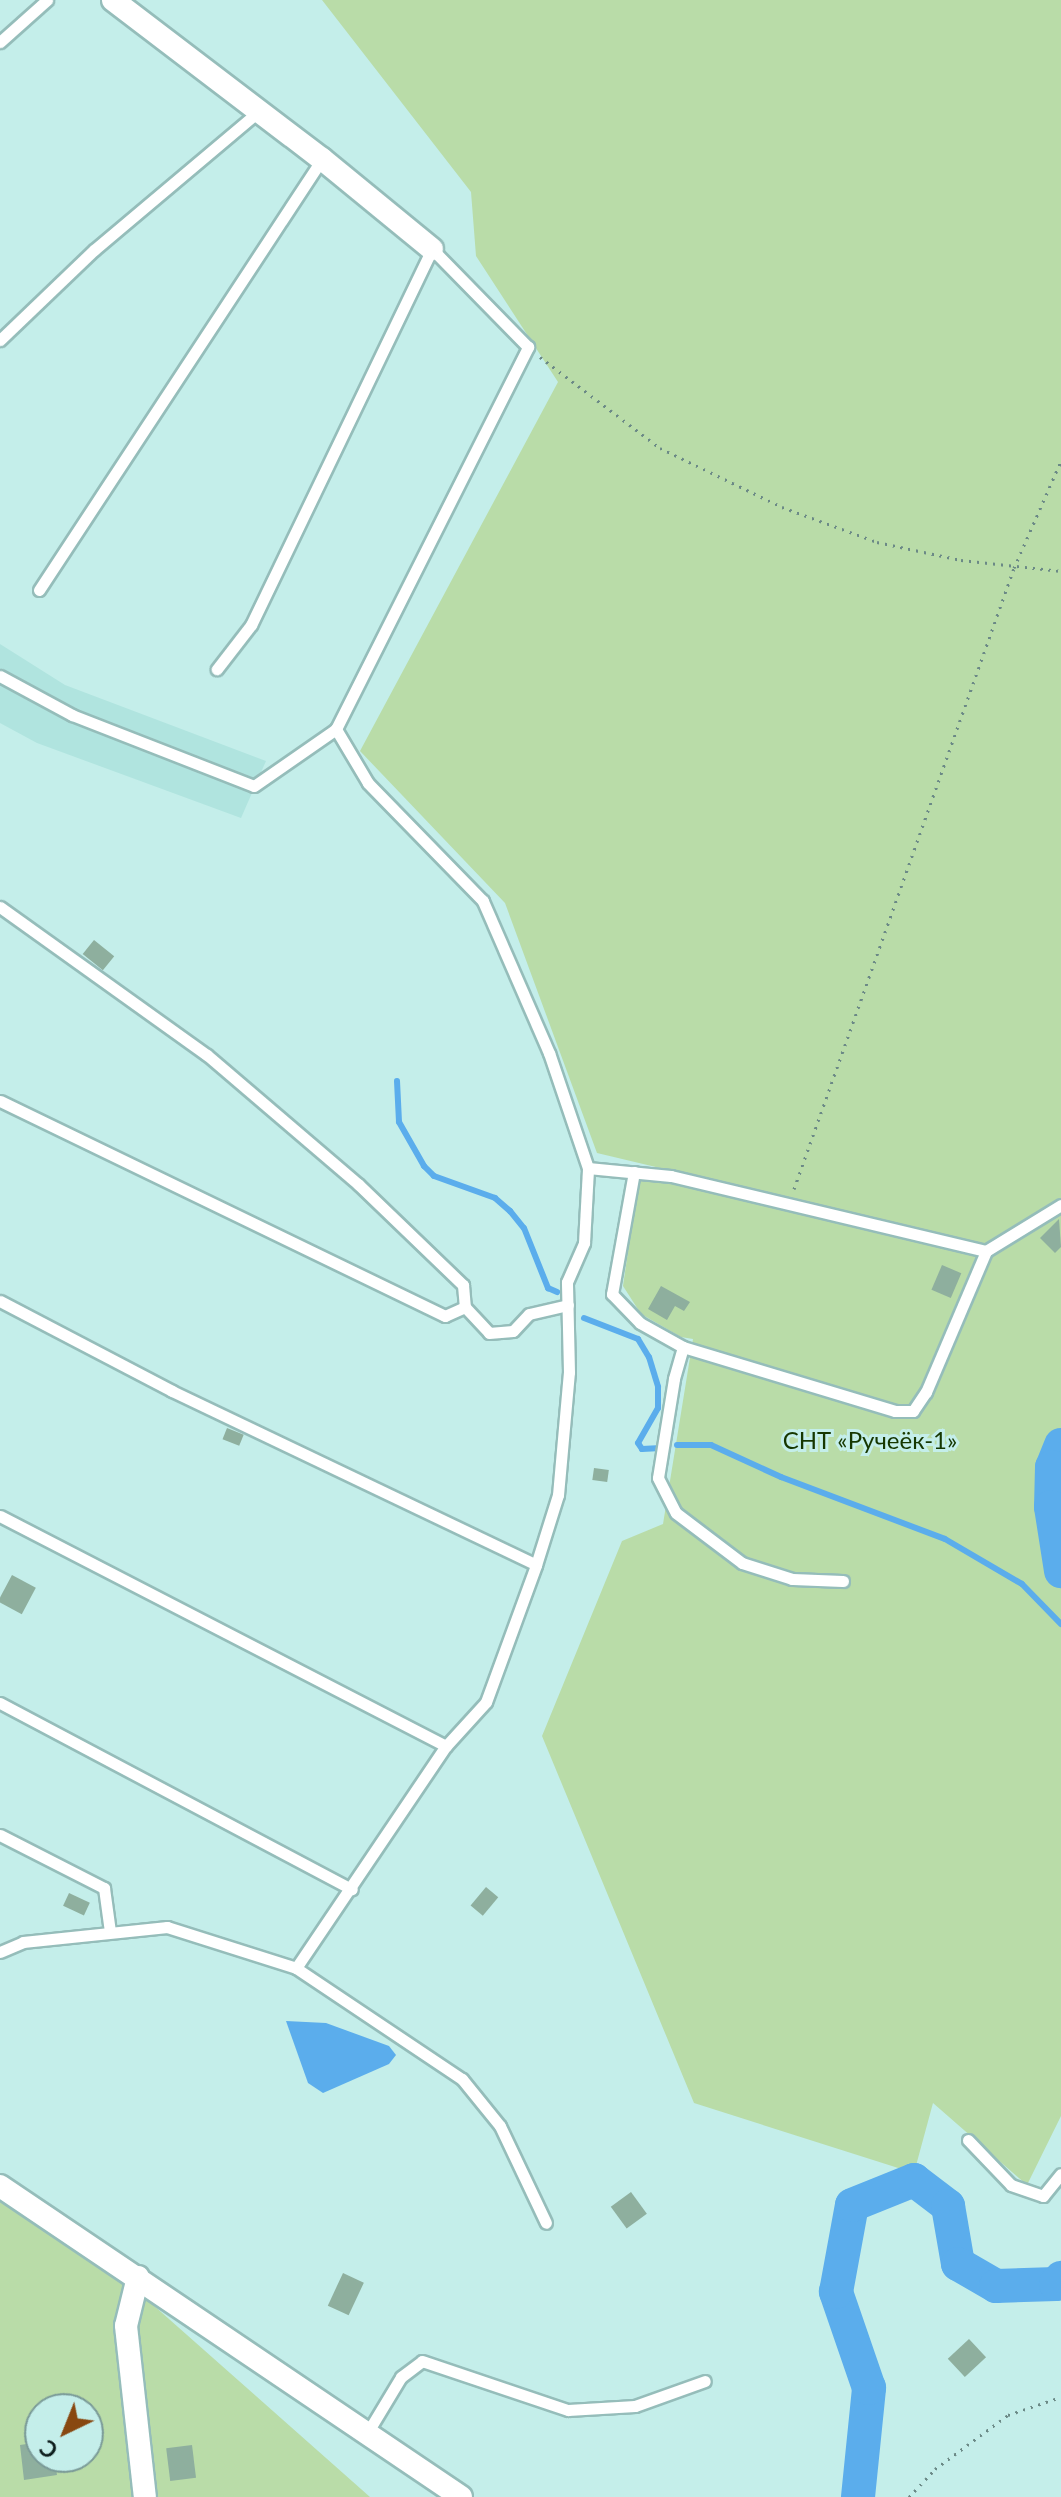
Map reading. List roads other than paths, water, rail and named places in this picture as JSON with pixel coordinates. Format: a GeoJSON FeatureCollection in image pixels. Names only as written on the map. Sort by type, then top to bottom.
{"type":"FeatureCollection","features":[{"type":"Feature","properties":{"kind":"street"},"geometry":{"type":"LineString","coordinates":[[113,0],[322,159],[432,249]]}},
{"type":"Feature","properties":{"kind":"street"},"geometry":{"type":"LineString","coordinates":[[0,2186],[461,2497]]}},
{"type":"Feature","properties":{"kind":"street"},"geometry":{"type":"LineString","coordinates":[[138,2277],[126,2326],[145,2497]]}},
{"type":"Feature","properties":{"kind":"lane"},"geometry":{"type":"LineString","coordinates":[[0,42],[47,0]]}},
{"type":"Feature","properties":{"kind":"lane"},"geometry":{"type":"LineString","coordinates":[[0,340],[94,250],[259,111]]}},
{"type":"Feature","properties":{"kind":"lane"},"geometry":{"type":"LineString","coordinates":[[39,590],[322,159]]}},
{"type":"Feature","properties":{"kind":"lane"},"geometry":{"type":"LineString","coordinates":[[0,676],[72,715],[254,786],[336,729],[528,347],[432,249],[251,625],[217,669]]}},
{"type":"Feature","properties":{"kind":"lane"},"geometry":{"type":"LineString","coordinates":[[296,1968],[446,1746],[486,1702],[558,1495],[569,1372],[567,1282],[584,1243],[588,1168],[549,1053],[483,901],[368,783],[336,729]]}},
{"type":"Feature","properties":{"kind":"lane"},"geometry":{"type":"LineString","coordinates":[[0,907],[207,1055],[358,1184],[463,1285],[465,1307],[489,1333],[513,1331],[529,1314],[568,1305]]}},
{"type":"Feature","properties":{"kind":"lane"},"geometry":{"type":"LineString","coordinates":[[0,1101],[445,1316],[465,1307]]}},
{"type":"Feature","properties":{"kind":"lane"},"geometry":{"type":"LineString","coordinates":[[588,1168],[671,1176],[986,1251]]}},
{"type":"Feature","properties":{"kind":"lane"},"geometry":{"type":"LineString","coordinates":[[634,1172],[614,1266],[612,1294],[640,1323],[683,1347],[895,1411],[913,1411],[926,1392],[986,1251],[1061,1205]]}},
{"type":"Feature","properties":{"kind":"lane"},"geometry":{"type":"LineString","coordinates":[[0,1301],[172,1391],[536,1565]]}},
{"type":"Feature","properties":{"kind":"lane"},"geometry":{"type":"LineString","coordinates":[[683,1347],[674,1379],[658,1478],[676,1513],[742,1563],[792,1579],[843,1581]]}},
{"type":"Feature","properties":{"kind":"lane"},"geometry":{"type":"LineString","coordinates":[[0,1516],[446,1746]]}},
{"type":"Feature","properties":{"kind":"lane"},"geometry":{"type":"LineString","coordinates":[[0,1703],[352,1889]]}},
{"type":"Feature","properties":{"kind":"lane"},"geometry":{"type":"LineString","coordinates":[[0,1835],[104,1888],[110,1932]]}},
{"type":"Feature","properties":{"kind":"lane"},"geometry":{"type":"LineString","coordinates":[[0,1952],[23,1942],[167,1927],[296,1968],[462,2079],[500,2126],[546,2223]]}},
{"type":"Feature","properties":{"kind":"lane"},"geometry":{"type":"LineString","coordinates":[[968,2140],[1011,2185],[1043,2196],[1061,2174]]}},
{"type":"Feature","properties":{"kind":"lane"},"geometry":{"type":"LineString","coordinates":[[366,2435],[401,2377],[422,2361],[568,2410],[635,2406],[705,2381]]}},
{"type":"Feature","properties":{"kind":"water"},"geometry":{"type":"Polygon","coordinates":[[[286,2021],[326,2023],[389,2046],[396,2055],[389,2064],[323,2093],[308,2083],[286,2021]]]}},
{"type":"Feature","properties":{"kind":"waterway"},"geometry":{"type":"LineString","coordinates":[[397,1081],[399,1122],[424,1166],[434,1176],[495,1198],[510,1211],[524,1228],[548,1288],[557,1292]]}},
{"type":"Feature","properties":{"kind":"waterway"},"geometry":{"type":"LineString","coordinates":[[584,1318],[638,1339],[649,1357],[658,1387],[658,1408],[638,1443],[642,1449],[661,1448]]}},
{"type":"Feature","properties":{"kind":"waterway"},"geometry":{"type":"LineString","coordinates":[[677,1445],[711,1445],[781,1477],[945,1539],[1022,1584],[1061,1624]]}},
{"type":"Feature","properties":{"kind":"waterway"},"geometry":{"type":"LineString","coordinates":[[1061,1445],[1052,1467],[1051,1507],[1061,1571]]}},
{"type":"Feature","properties":{"kind":"waterway"},"geometry":{"type":"LineString","coordinates":[[858,2497],[869,2388],[836,2292],[852,2205],[914,2180],[948,2206],[958,2264],[996,2286],[1056,2284],[1061,2278]]}},
{"type":"Feature","properties":{"kind":"park label","name":"СНТ «Ручеёк-1»"},"geometry":{"type":"Point","coordinates":[870,1440]}}]}
